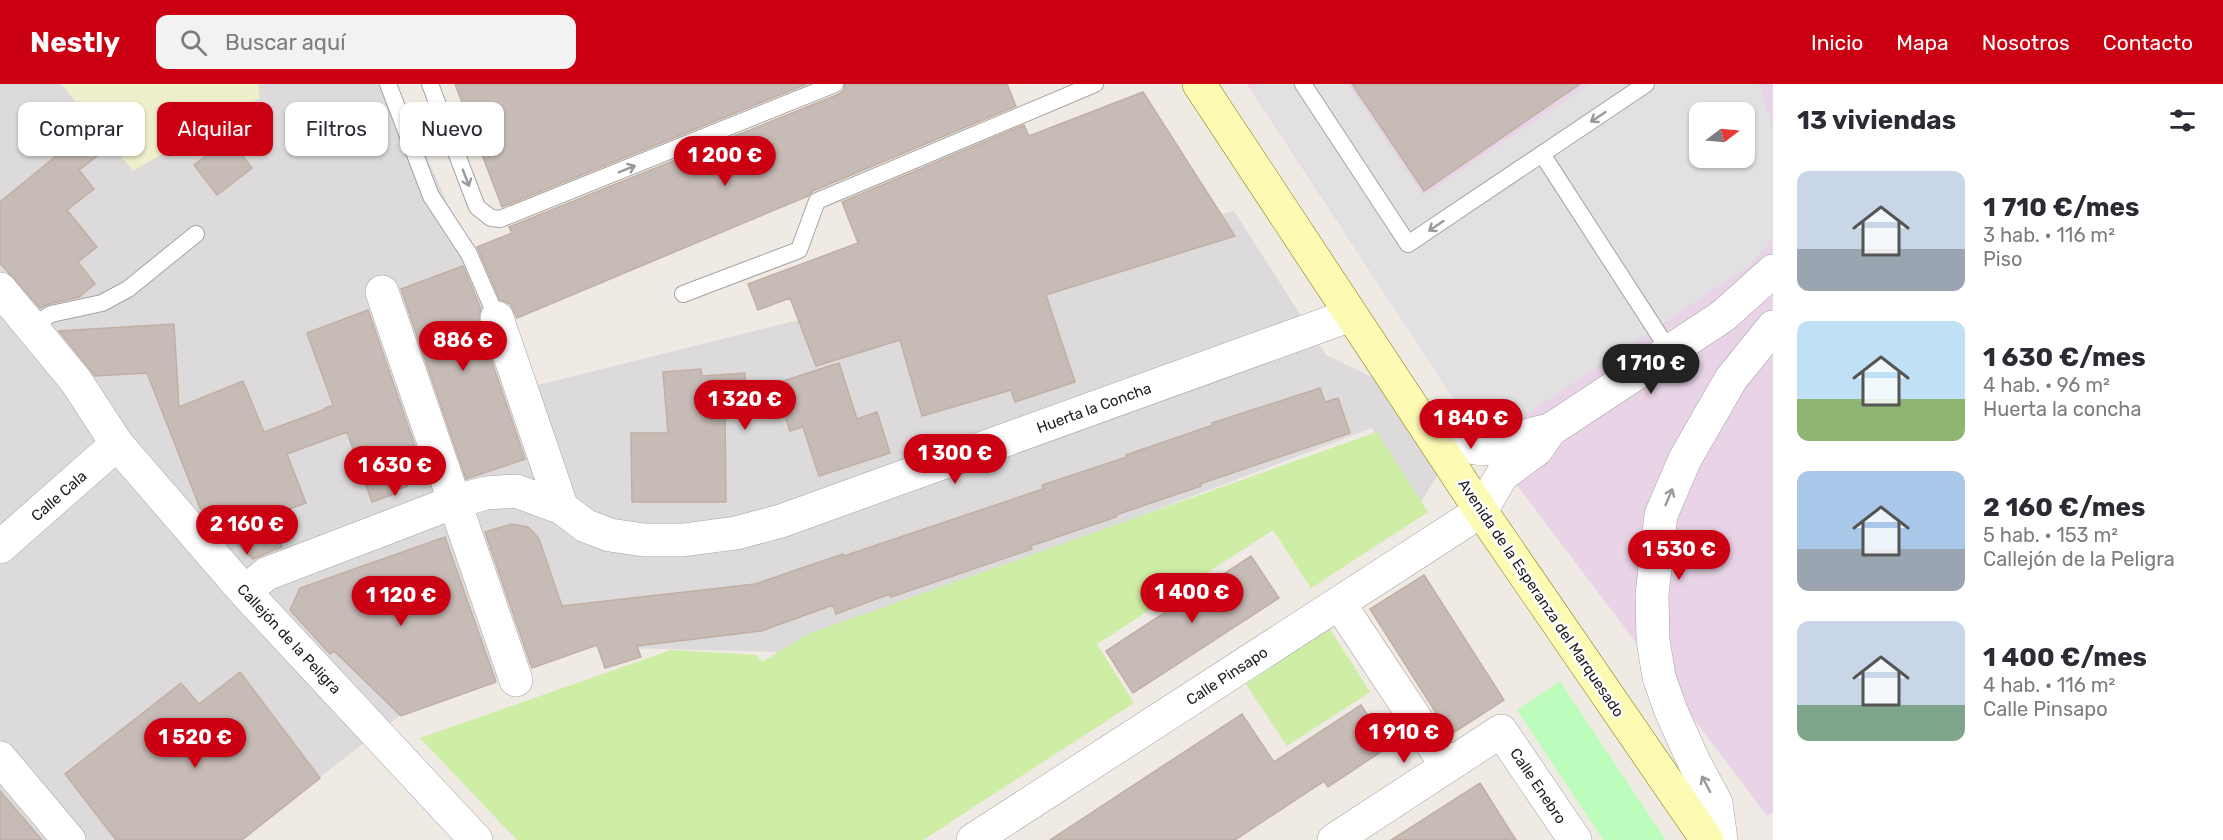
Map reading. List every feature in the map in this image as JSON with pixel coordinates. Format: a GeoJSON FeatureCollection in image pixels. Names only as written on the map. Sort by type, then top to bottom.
{"type":"FeatureCollection","features":[{"type":"Feature","properties":{"kind":"street","name":"Avenida de la Esperanza del Marquesado"},"geometry":{"type":"LineString","coordinates":[[1199,84],[1481,511],[1707,840]]}},
{"type":"Feature","properties":{"kind":"street"},"geometry":{"type":"LineString","coordinates":[[1428,430],[1448,442],[1471,448],[1496,449],[1512,444],[1527,435],[1550,430],[1723,316],[1773,271]]}},
{"type":"Feature","properties":{"kind":"street","name":"Callejón de la Peligra"},"geometry":{"type":"LineString","coordinates":[[0,289],[76,381],[117,444],[245,592],[476,840]]}},
{"type":"Feature","properties":{"kind":"street"},"geometry":{"type":"LineString","coordinates":[[382,292],[516,680]]}},
{"type":"Feature","properties":{"kind":"street"},"geometry":{"type":"LineString","coordinates":[[1723,316],[1773,296]]}},
{"type":"Feature","properties":{"kind":"street","name":"Huerta la Concha"},"geometry":{"type":"LineString","coordinates":[[562,508],[586,526],[610,535],[644,540],[683,540],[736,533],[781,521],[1351,315]]}},
{"type":"Feature","properties":{"kind":"street"},"geometry":{"type":"LineString","coordinates":[[497,318],[562,508]]}},
{"type":"Feature","properties":{"kind":"street"},"geometry":{"type":"LineString","coordinates":[[1721,840],[1716,803],[1694,762],[1671,711],[1659,677],[1653,640],[1652,595],[1661,515],[1685,459],[1731,380],[1773,327]]}},
{"type":"Feature","properties":{"kind":"street"},"geometry":{"type":"LineString","coordinates":[[1481,511],[1502,475],[1537,449],[1550,430]]}},
{"type":"Feature","properties":{"kind":"street","name":"Calle Cala"},"geometry":{"type":"LineString","coordinates":[[0,547],[117,444]]}},
{"type":"Feature","properties":{"kind":"street"},"geometry":{"type":"LineString","coordinates":[[245,592],[266,574],[454,502],[486,493],[516,491],[562,508]]}},
{"type":"Feature","properties":{"kind":"street","name":"Calle Pinsapo"},"geometry":{"type":"LineString","coordinates":[[973,840],[1481,511]]}},
{"type":"Feature","properties":{"kind":"street"},"geometry":{"type":"LineString","coordinates":[[1334,840],[1447,766],[1339,603]]}},
{"type":"Feature","properties":{"kind":"street","name":"Calle Enebro"},"geometry":{"type":"LineString","coordinates":[[1447,766],[1501,731],[1575,840]]}},
{"type":"Feature","properties":{"kind":"street"},"geometry":{"type":"LineString","coordinates":[[0,758],[69,840]]}},
{"type":"Feature","properties":{"kind":"lane"},"geometry":{"type":"LineString","coordinates":[[388,84],[431,195],[469,254],[497,318]]}},
{"type":"Feature","properties":{"kind":"lane"},"geometry":{"type":"LineString","coordinates":[[430,84],[477,207],[491,218],[500,219],[835,84]]}},
{"type":"Feature","properties":{"kind":"lane"},"geometry":{"type":"LineString","coordinates":[[683,294],[799,250],[817,201],[1095,84]]}},
{"type":"Feature","properties":{"kind":"lane"},"geometry":{"type":"LineString","coordinates":[[1303,84],[1408,244],[1646,84]]}},
{"type":"Feature","properties":{"kind":"lane"},"geometry":{"type":"LineString","coordinates":[[1542,154],[1670,352]]}},
{"type":"Feature","properties":{"kind":"lane"},"geometry":{"type":"LineString","coordinates":[[31,327],[51,314],[102,303],[128,289],[196,234]]}},
{"type":"Feature","properties":{"kind":"shaded area"},"geometry":{"type":"Polygon","coordinates":[[[0,84],[394,84],[402,102],[400,102],[400,156],[426,156],[530,387],[1234,211],[1326,355],[1470,424],[1412,516],[1372,428],[781,652],[580,647],[403,713],[238,840],[0,840],[0,84]]]}},
{"type":"Feature","properties":{"kind":"shaded area"},"geometry":{"type":"Polygon","coordinates":[[[1247,84],[1773,84],[1773,813],[1767,816],[1467,419],[1247,84]]]}},
{"type":"Feature","properties":{"kind":"shaded area"},"geometry":{"type":"Polygon","coordinates":[[[1260,84],[1348,84],[1423,196],[1590,84],[1759,84],[1773,130],[1773,235],[1766,247],[1747,267],[1510,425],[1487,428],[1467,419],[1252,90],[1260,84]]]}},
{"type":"Feature","properties":{"kind":"green space"},"geometry":{"type":"Polygon","coordinates":[[[61,84],[258,84],[260,98],[253,102],[157,102],[157,156],[159,156],[133,171],[121,156],[145,156],[145,102],[76,102],[61,84]]]}},
{"type":"Feature","properties":{"kind":"green space"},"geometry":{"type":"Polygon","coordinates":[[[1377,432],[1428,512],[1311,588],[1273,530],[1097,644],[1134,703],[923,840],[517,840],[420,738],[671,650],[757,655],[762,662],[808,634],[1377,432]]]}},
{"type":"Feature","properties":{"kind":"green space"},"geometry":{"type":"Polygon","coordinates":[[[1330,629],[1370,692],[1287,746],[1246,684],[1330,629]]]}},
{"type":"Feature","properties":{"kind":"green space"},"geometry":{"type":"Polygon","coordinates":[[[1560,681],[1666,840],[1603,840],[1517,710],[1560,681]]]}},
{"type":"Feature","properties":{"kind":"building"},"geometry":{"type":"Polygon","coordinates":[[[455,84],[807,84],[502,207],[483,156],[504,156],[504,102],[462,102],[455,84]]]}},
{"type":"Feature","properties":{"kind":"building"},"geometry":{"type":"Polygon","coordinates":[[[845,84],[1007,84],[1016,106],[517,318],[510,304],[500,300],[477,247],[512,233],[509,227],[839,94],[844,90],[845,84]]]}},
{"type":"Feature","properties":{"kind":"building"},"geometry":{"type":"Polygon","coordinates":[[[1352,84],[1580,84],[1424,191],[1352,84]]]}},
{"type":"Feature","properties":{"kind":"building"},"geometry":{"type":"Polygon","coordinates":[[[1143,92],[1235,236],[1046,295],[1075,382],[1015,402],[1011,390],[922,416],[900,340],[816,366],[790,298],[758,310],[748,284],[858,243],[842,202],[1024,125],[1029,136],[1143,92]]]}},
{"type":"Feature","properties":{"kind":"building"},"geometry":{"type":"Polygon","coordinates":[[[56,156],[97,156],[79,170],[94,189],[67,210],[97,247],[78,262],[95,284],[79,297],[40,308],[0,263],[0,202],[56,156]]]}},
{"type":"Feature","properties":{"kind":"building"},"geometry":{"type":"Polygon","coordinates":[[[206,156],[243,156],[252,168],[217,195],[194,165],[206,156]]]}},
{"type":"Feature","properties":{"kind":"building"},"geometry":{"type":"Polygon","coordinates":[[[463,266],[481,309],[479,324],[525,459],[466,479],[401,289],[463,266]]]}},
{"type":"Feature","properties":{"kind":"building"},"geometry":{"type":"Polygon","coordinates":[[[368,310],[425,475],[407,481],[408,486],[396,490],[397,493],[372,502],[347,432],[287,454],[306,503],[270,516],[282,547],[253,559],[200,508],[147,373],[95,376],[59,331],[174,324],[179,407],[243,381],[264,432],[333,405],[307,333],[368,310]]]}},
{"type":"Feature","properties":{"kind":"building"},"geometry":{"type":"Polygon","coordinates":[[[839,363],[857,419],[877,412],[890,453],[819,476],[803,427],[790,431],[783,410],[725,413],[726,502],[632,502],[631,433],[668,433],[663,372],[701,369],[702,376],[745,373],[746,393],[839,363]]]}},
{"type":"Feature","properties":{"kind":"building"},"geometry":{"type":"Polygon","coordinates":[[[1320,388],[1325,402],[1338,398],[1350,433],[1200,484],[1201,486],[1031,546],[1032,549],[891,597],[890,594],[836,614],[833,605],[761,631],[637,646],[641,657],[605,668],[597,645],[532,668],[485,532],[512,524],[528,527],[539,539],[562,606],[755,584],[1043,489],[1042,485],[1127,457],[1126,455],[1213,425],[1212,423],[1320,388]]]}},
{"type":"Feature","properties":{"kind":"building"},"geometry":{"type":"Polygon","coordinates":[[[445,537],[496,682],[401,716],[334,651],[330,654],[290,610],[300,588],[445,537]]]}},
{"type":"Feature","properties":{"kind":"building"},"geometry":{"type":"Polygon","coordinates":[[[1251,556],[1279,598],[1133,693],[1106,651],[1251,556]]]}},
{"type":"Feature","properties":{"kind":"building"},"geometry":{"type":"Polygon","coordinates":[[[1424,575],[1504,700],[1450,735],[1370,609],[1424,575]]]}},
{"type":"Feature","properties":{"kind":"building"},"geometry":{"type":"Polygon","coordinates":[[[240,672],[320,778],[242,840],[116,840],[65,774],[181,683],[199,704],[240,672]]]}},
{"type":"Feature","properties":{"kind":"building"},"geometry":{"type":"Polygon","coordinates":[[[1361,705],[1388,747],[1328,787],[1324,781],[1235,840],[1050,840],[1242,714],[1274,762],[1361,705]]]}},
{"type":"Feature","properties":{"kind":"building"},"geometry":{"type":"Polygon","coordinates":[[[1480,783],[1516,840],[1391,840],[1480,783]]]}},
{"type":"Feature","properties":{"kind":"building"},"geometry":{"type":"Polygon","coordinates":[[[0,791],[42,840],[0,840],[0,791]]]}}]}
